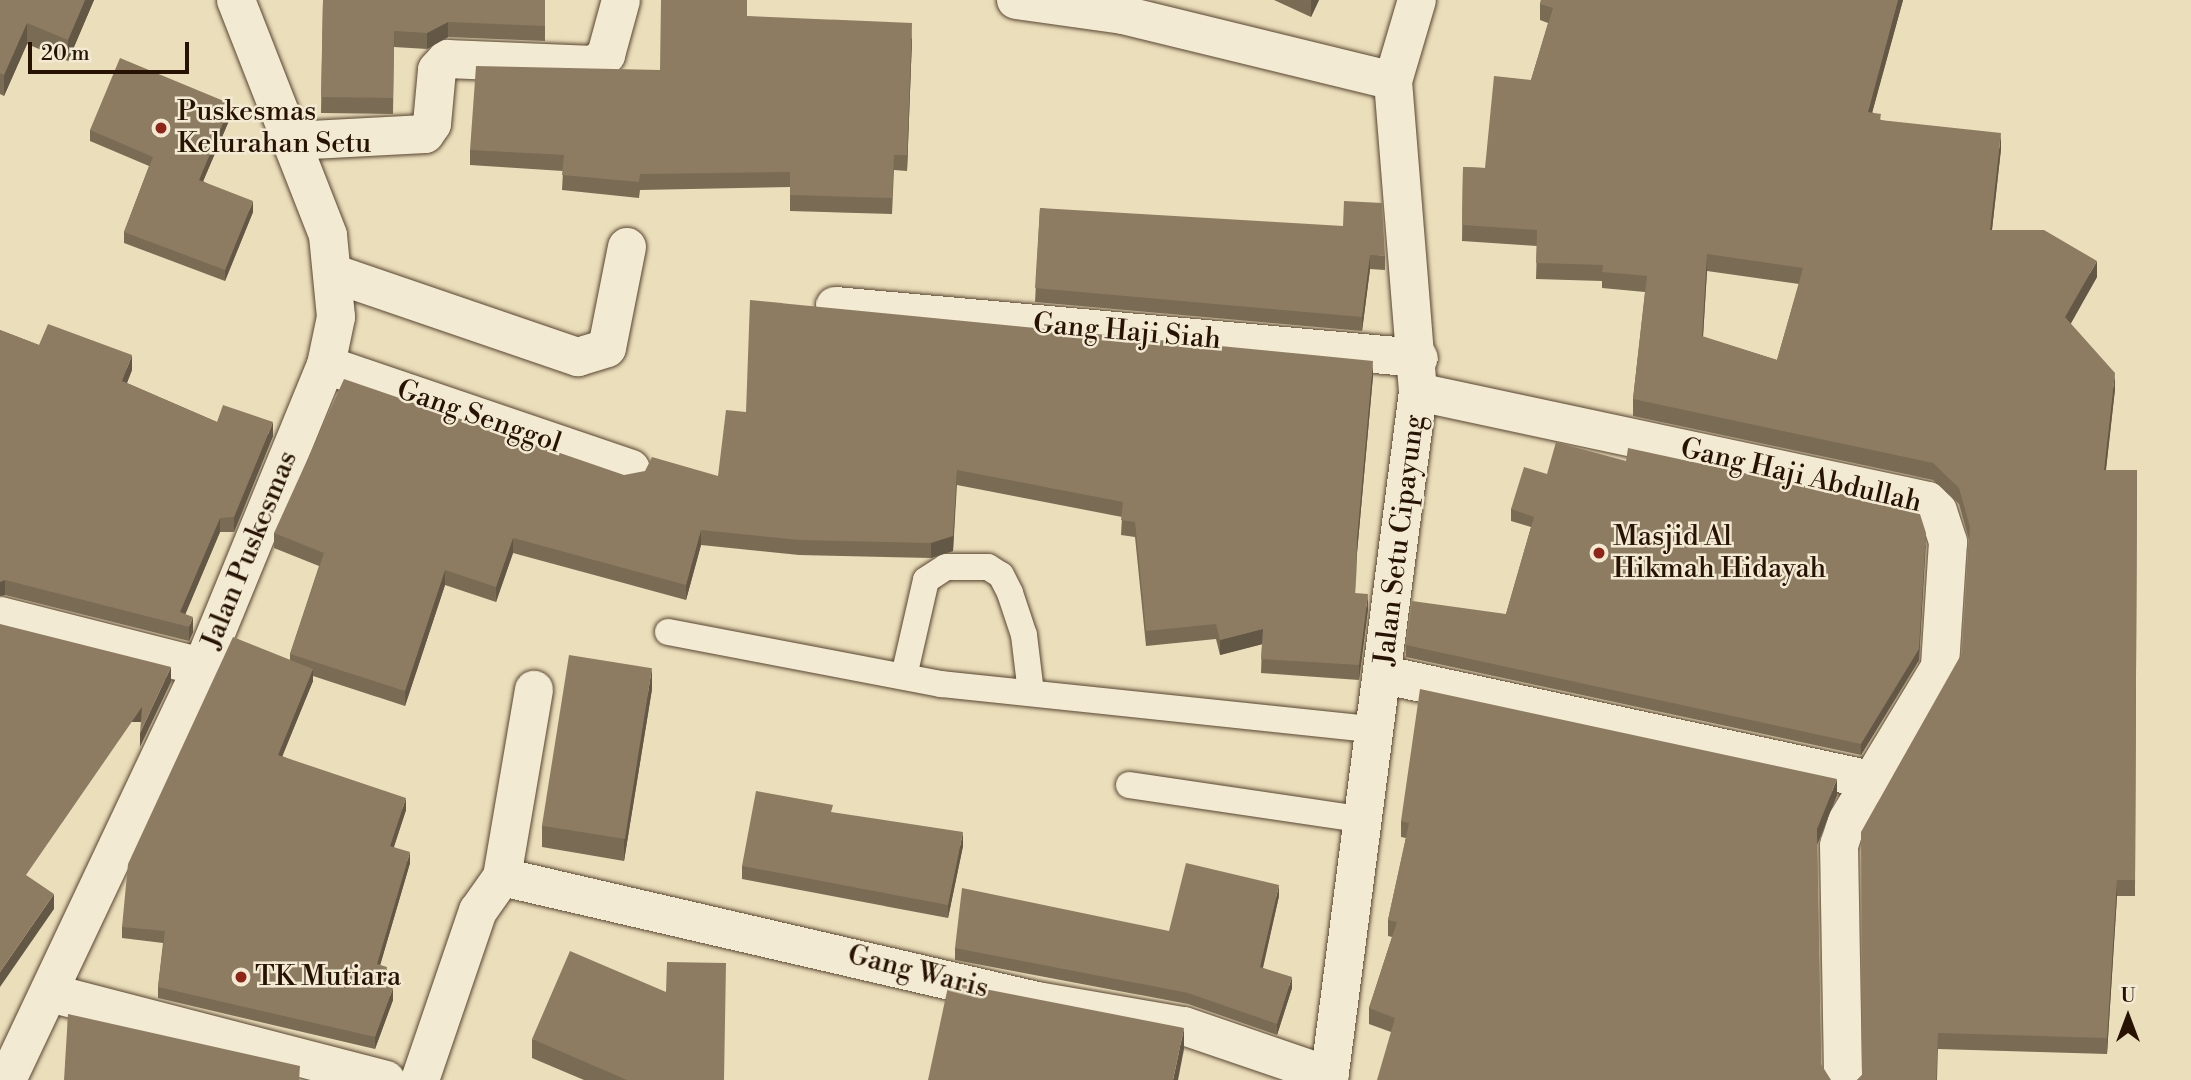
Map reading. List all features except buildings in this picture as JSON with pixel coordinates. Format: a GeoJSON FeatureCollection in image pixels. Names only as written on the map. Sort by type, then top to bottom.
{"type":"FeatureCollection","features":[{"type":"Feature","properties":{"kind":"street","name":"Jalan Puskesmas"},"geometry":{"type":"LineString","coordinates":[[6,1080],[15,1029],[50,993],[202,667],[326,365],[336,317],[335,274],[328,235],[236,0]]}},
{"type":"Feature","properties":{"kind":"street"},"geometry":{"type":"LineString","coordinates":[[292,141],[425,134],[432,124],[438,70],[447,58],[594,65],[606,55],[621,0]]}},
{"type":"Feature","properties":{"kind":"street"},"geometry":{"type":"LineString","coordinates":[[1016,0],[1124,7],[1393,81]]}},
{"type":"Feature","properties":{"kind":"street","name":"Jalan Setu Cipayung"},"geometry":{"type":"LineString","coordinates":[[1329,1078],[1384,675],[1418,375],[1393,81],[1417,0]]}},
{"type":"Feature","properties":{"kind":"street"},"geometry":{"type":"LineString","coordinates":[[335,274],[578,357],[607,348],[626,247]]}},
{"type":"Feature","properties":{"kind":"street","name":"Gang Haji Siah"},"geometry":{"type":"LineString","coordinates":[[835,306],[1418,375]]}},
{"type":"Feature","properties":{"kind":"street","name":"Gang Senggol"},"geometry":{"type":"LineString","coordinates":[[326,365],[631,469]]}},
{"type":"Feature","properties":{"kind":"street","name":"Gang Haji Abdullah"},"geometry":{"type":"LineString","coordinates":[[1418,375],[1928,502],[1938,511],[1948,542],[1945,647],[1932,686],[1871,780]]}},
{"type":"Feature","properties":{"kind":"street"},"geometry":{"type":"LineString","coordinates":[[0,616],[202,667]]}},
{"type":"Feature","properties":{"kind":"street"},"geometry":{"type":"LineString","coordinates":[[1384,675],[1871,780],[1839,845],[1843,1080]]}},
{"type":"Feature","properties":{"kind":"street"},"geometry":{"type":"LineString","coordinates":[[419,1080],[478,911],[502,877],[534,690]]}},
{"type":"Feature","properties":{"kind":"street","name":"Gang Waris"},"geometry":{"type":"LineString","coordinates":[[502,877],[1037,1001],[1184,1026],[1329,1078]]}},
{"type":"Feature","properties":{"kind":"street"},"geometry":{"type":"LineString","coordinates":[[50,993],[386,1080]]}},
{"type":"Feature","properties":{"kind":"lane"},"geometry":{"type":"LineString","coordinates":[[904,676],[926,580],[946,566],[988,567],[1001,575],[1014,604],[1031,693]]}},
{"type":"Feature","properties":{"kind":"lane"},"geometry":{"type":"LineString","coordinates":[[668,632],[904,676],[1031,693],[1377,730]]}},
{"type":"Feature","properties":{"kind":"lane"},"geometry":{"type":"LineString","coordinates":[[1129,785],[1365,820]]}},
{"type":"Feature","properties":{"kind":"place","name":"Puskesmas Kelurahan Setu"},"geometry":{"type":"Point","coordinates":[161,128]}},
{"type":"Feature","properties":{"kind":"place","name":"Masjid Al Hikmah Hidayah"},"geometry":{"type":"Point","coordinates":[1599,553]}},
{"type":"Feature","properties":{"kind":"place","name":"TK Mutiara"},"geometry":{"type":"Point","coordinates":[241,977]}}]}
